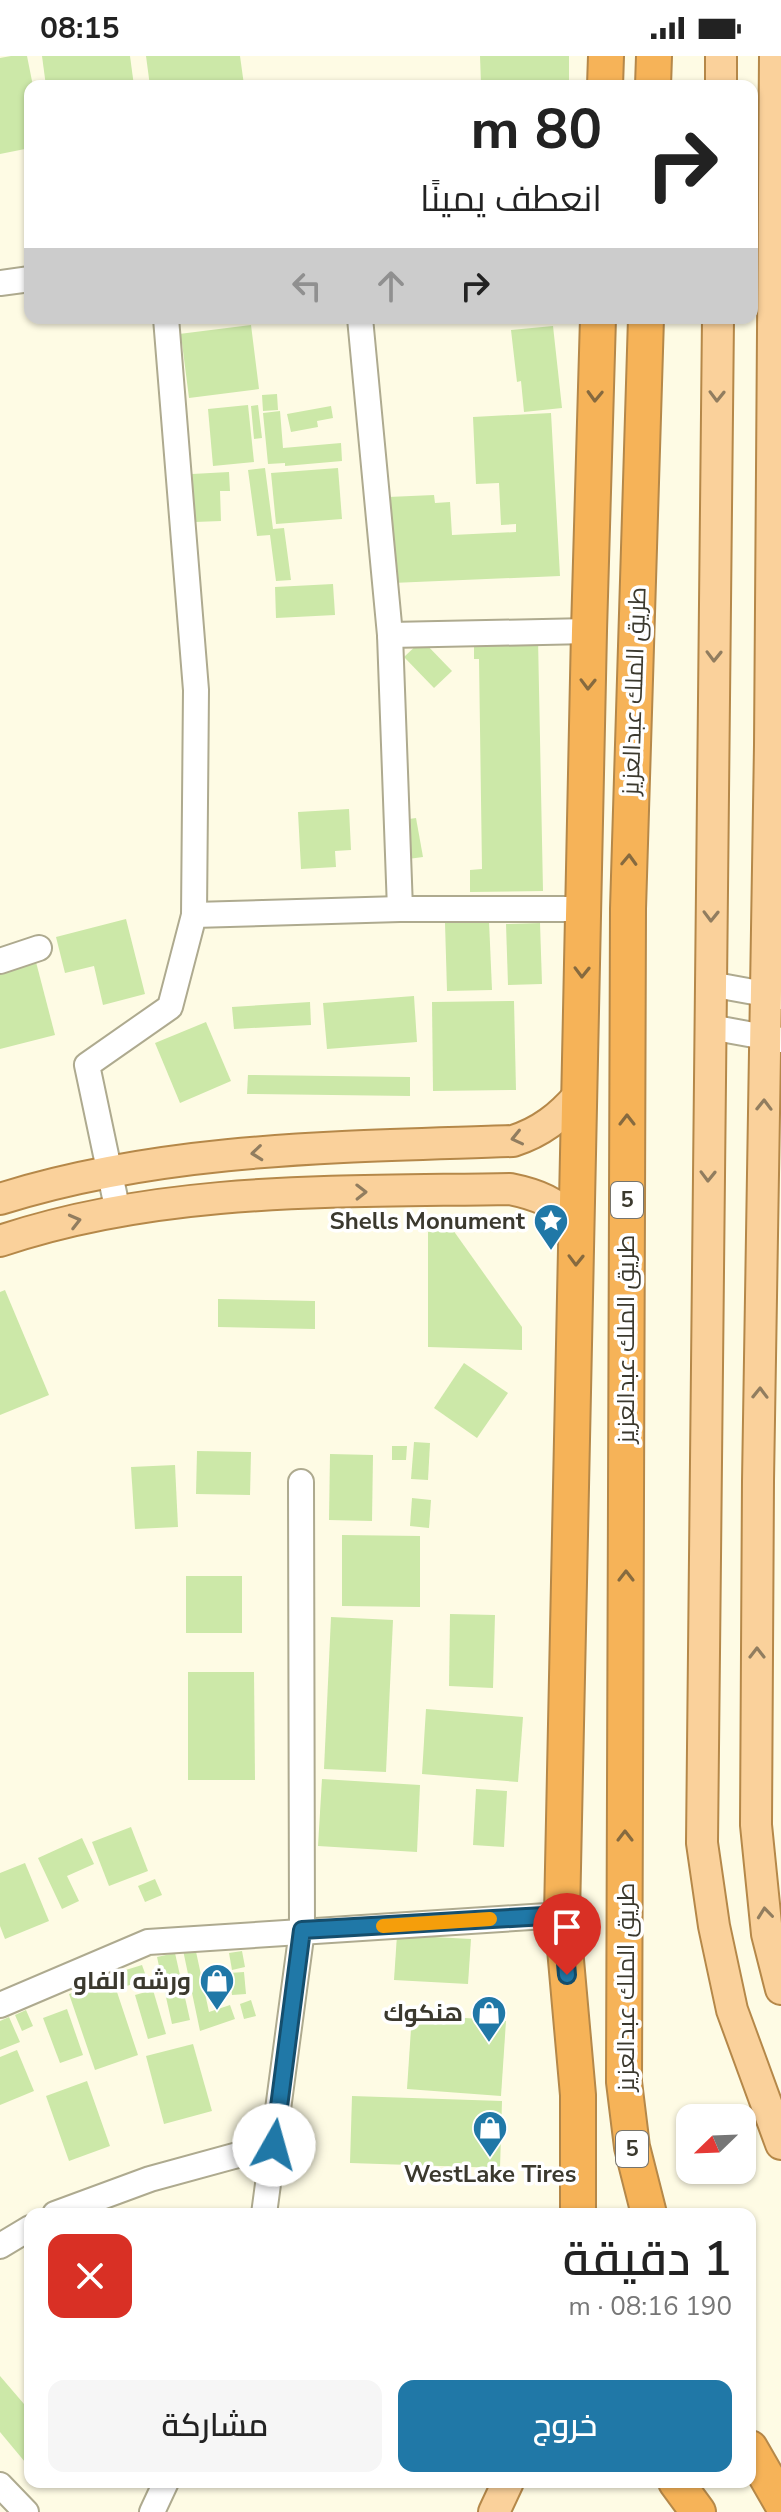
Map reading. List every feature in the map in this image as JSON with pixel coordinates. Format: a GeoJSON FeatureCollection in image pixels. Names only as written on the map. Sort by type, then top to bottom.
{"type":"FeatureCollection","features":[{"type":"Feature","properties":{"kind":"highway"},"geometry":{"type":"LineString","coordinates":[[605,80],[606,56]]}},
{"type":"Feature","properties":{"kind":"highway"},"geometry":{"type":"LineString","coordinates":[[653,80],[654,56]]}},
{"type":"Feature","properties":{"kind":"highway","name":"طريق الملك عبدالعزيز"},"geometry":{"type":"LineString","coordinates":[[578,2208],[578,2095],[562,1915],[598,324]]}},
{"type":"Feature","properties":{"kind":"highway","name":"طريق الملك عبدالعزيز"},"geometry":{"type":"LineString","coordinates":[[646,324],[628,909],[624,2082],[632,2147],[647,2208]]}},
{"type":"Feature","properties":{"kind":"highway"},"geometry":{"type":"LineString","coordinates":[[756,2458],[781,2502]]}},
{"type":"Feature","properties":{"kind":"highway"},"geometry":{"type":"LineString","coordinates":[[680,2488],[698,2512]]}},
{"type":"Feature","properties":{"kind":"main road"},"geometry":{"type":"LineString","coordinates":[[721,56],[721,80]]}},
{"type":"Feature","properties":{"kind":"main road"},"geometry":{"type":"LineString","coordinates":[[775,56],[768,867],[774,996],[763,1191],[756,1825],[767,1934],[781,1989]]}},
{"type":"Feature","properties":{"kind":"main road"},"geometry":{"type":"LineString","coordinates":[[718,324],[702,1843],[714,1926],[732,2010],[781,2144]]}},
{"type":"Feature","properties":{"kind":"main road"},"geometry":{"type":"LineString","coordinates":[[0,1199],[167,1163],[284,1150],[513,1141],[547,1125],[579,1095]]}},
{"type":"Feature","properties":{"kind":"main road"},"geometry":{"type":"LineString","coordinates":[[0,1241],[169,1202],[288,1193],[510,1189],[535,1194],[557,1205],[577,1222]]}},
{"type":"Feature","properties":{"kind":"main road"},"geometry":{"type":"LineString","coordinates":[[494,2512],[505,2488]]}},
{"type":"Feature","properties":{"kind":"street"},"geometry":{"type":"LineString","coordinates":[[0,283],[24,280]]}},
{"type":"Feature","properties":{"kind":"street"},"geometry":{"type":"LineString","coordinates":[[118,1212],[87,1065],[170,1007],[194,915],[196,690],[166,324]]}},
{"type":"Feature","properties":{"kind":"street"},"geometry":{"type":"LineString","coordinates":[[361,324],[390,635],[400,909]]}},
{"type":"Feature","properties":{"kind":"street"},"geometry":{"type":"LineString","coordinates":[[390,635],[589,631]]}},
{"type":"Feature","properties":{"kind":"street"},"geometry":{"type":"LineString","coordinates":[[768,867],[781,912]]}},
{"type":"Feature","properties":{"kind":"street"},"geometry":{"type":"LineString","coordinates":[[194,915],[400,909],[583,909]]}},
{"type":"Feature","properties":{"kind":"street"},"geometry":{"type":"LineString","coordinates":[[0,961],[39,948]]}},
{"type":"Feature","properties":{"kind":"street"},"geometry":{"type":"LineString","coordinates":[[710,984],[774,996]]}},
{"type":"Feature","properties":{"kind":"street"},"geometry":{"type":"LineString","coordinates":[[710,1027],[773,1039]]}},
{"type":"Feature","properties":{"kind":"street"},"geometry":{"type":"LineString","coordinates":[[763,1191],[781,1146]]}},
{"type":"Feature","properties":{"kind":"street"},"geometry":{"type":"LineString","coordinates":[[265,2208],[302,1930],[301,1482]]}},
{"type":"Feature","properties":{"kind":"street"},"geometry":{"type":"LineString","coordinates":[[0,2005],[148,1942],[562,1915]]}},
{"type":"Feature","properties":{"kind":"street"},"geometry":{"type":"LineString","coordinates":[[71,2208],[150,2179],[274,2145]]}},
{"type":"Feature","properties":{"kind":"street"},"geometry":{"type":"LineString","coordinates":[[0,2246],[24,2232]]}},
{"type":"Feature","properties":{"kind":"street"},"geometry":{"type":"LineString","coordinates":[[0,2485],[26,2512]]}},
{"type":"Feature","properties":{"kind":"street"},"geometry":{"type":"LineString","coordinates":[[152,2512],[163,2488]]}},
{"type":"Feature","properties":{"kind":"building"},"geometry":{"type":"Polygon","coordinates":[[[27,56],[32,80],[24,80],[24,149],[0,154],[0,58],[27,56]]]}},
{"type":"Feature","properties":{"kind":"building"},"geometry":{"type":"Polygon","coordinates":[[[42,56],[130,56],[133,80],[45,80],[42,56]]]}},
{"type":"Feature","properties":{"kind":"building"},"geometry":{"type":"Polygon","coordinates":[[[146,56],[240,56],[243,80],[149,80],[146,56]]]}},
{"type":"Feature","properties":{"kind":"building"},"geometry":{"type":"Polygon","coordinates":[[[480,56],[569,56],[569,80],[481,80],[480,56]]]}},
{"type":"Feature","properties":{"kind":"building"},"geometry":{"type":"Polygon","coordinates":[[[251,325],[259,389],[189,398],[182,343],[173,344],[171,335],[251,325]]]}},
{"type":"Feature","properties":{"kind":"building"},"geometry":{"type":"Polygon","coordinates":[[[553,326],[562,408],[524,412],[511,330],[553,326]]]}},
{"type":"Feature","properties":{"kind":"building"},"geometry":{"type":"Polygon","coordinates":[[[277,394],[278,410],[263,411],[262,395],[277,394]]]}},
{"type":"Feature","properties":{"kind":"building"},"geometry":{"type":"Polygon","coordinates":[[[248,405],[254,462],[213,466],[208,409],[248,405]]]}},
{"type":"Feature","properties":{"kind":"building"},"geometry":{"type":"Polygon","coordinates":[[[258,405],[262,438],[254,439],[251,406],[258,405]]]}},
{"type":"Feature","properties":{"kind":"building"},"geometry":{"type":"Polygon","coordinates":[[[331,406],[333,418],[317,421],[318,427],[291,432],[287,414],[331,406]]]}},
{"type":"Feature","properties":{"kind":"building"},"geometry":{"type":"Polygon","coordinates":[[[280,411],[283,448],[341,443],[342,461],[285,466],[285,463],[268,464],[263,413],[280,411]]]}},
{"type":"Feature","properties":{"kind":"building"},"geometry":{"type":"Polygon","coordinates":[[[551,413],[560,576],[392,583],[388,497],[434,495],[435,503],[450,502],[452,535],[516,532],[516,524],[501,525],[499,483],[476,484],[473,417],[551,413]]]}},
{"type":"Feature","properties":{"kind":"building"},"geometry":{"type":"Polygon","coordinates":[[[265,468],[273,529],[284,528],[291,580],[276,581],[270,535],[257,536],[248,470],[265,468]]]}},
{"type":"Feature","properties":{"kind":"building"},"geometry":{"type":"Polygon","coordinates":[[[338,468],[342,519],[276,524],[271,473],[338,468]]]}},
{"type":"Feature","properties":{"kind":"building"},"geometry":{"type":"Polygon","coordinates":[[[229,472],[230,491],[220,491],[221,521],[195,522],[192,474],[229,472]]]}},
{"type":"Feature","properties":{"kind":"building"},"geometry":{"type":"Polygon","coordinates":[[[333,584],[335,615],[276,618],[275,587],[333,584]]]}},
{"type":"Feature","properties":{"kind":"building"},"geometry":{"type":"Polygon","coordinates":[[[538,638],[543,891],[470,892],[470,870],[482,869],[479,659],[474,659],[474,639],[538,638]]]}},
{"type":"Feature","properties":{"kind":"building"},"geometry":{"type":"Polygon","coordinates":[[[422,640],[452,671],[434,688],[404,657],[422,640]]]}},
{"type":"Feature","properties":{"kind":"building"},"geometry":{"type":"Polygon","coordinates":[[[349,809],[351,850],[335,851],[336,867],[301,869],[298,812],[349,809]]]}},
{"type":"Feature","properties":{"kind":"building"},"geometry":{"type":"Polygon","coordinates":[[[416,818],[423,857],[408,859],[402,820],[416,818]]]}},
{"type":"Feature","properties":{"kind":"building"},"geometry":{"type":"Polygon","coordinates":[[[126,919],[145,994],[103,1005],[94,966],[65,973],[56,937],[126,919]]]}},
{"type":"Feature","properties":{"kind":"building"},"geometry":{"type":"Polygon","coordinates":[[[489,921],[492,990],[447,991],[445,923],[489,921]]]}},
{"type":"Feature","properties":{"kind":"building"},"geometry":{"type":"Polygon","coordinates":[[[540,923],[542,984],[508,985],[506,924],[540,923]]]}},
{"type":"Feature","properties":{"kind":"building"},"geometry":{"type":"Polygon","coordinates":[[[36,962],[55,1035],[0,1049],[0,972],[36,962]]]}},
{"type":"Feature","properties":{"kind":"building"},"geometry":{"type":"Polygon","coordinates":[[[414,996],[417,1042],[327,1049],[323,1003],[414,996]]]}},
{"type":"Feature","properties":{"kind":"building"},"geometry":{"type":"Polygon","coordinates":[[[514,1001],[516,1090],[433,1091],[432,1002],[514,1001]]]}},
{"type":"Feature","properties":{"kind":"building"},"geometry":{"type":"Polygon","coordinates":[[[310,1002],[311,1025],[234,1029],[232,1007],[310,1002]]]}},
{"type":"Feature","properties":{"kind":"building"},"geometry":{"type":"Polygon","coordinates":[[[206,1022],[231,1081],[180,1103],[155,1043],[206,1022]]]}},
{"type":"Feature","properties":{"kind":"building"},"geometry":{"type":"Polygon","coordinates":[[[248,1075],[410,1077],[410,1096],[247,1094],[248,1075]]]}},
{"type":"Feature","properties":{"kind":"building"},"geometry":{"type":"Polygon","coordinates":[[[448,1223],[522,1327],[522,1350],[428,1347],[428,1232],[448,1223]]]}},
{"type":"Feature","properties":{"kind":"building"},"geometry":{"type":"Polygon","coordinates":[[[5,1290],[49,1395],[0,1415],[0,1292],[5,1290]]]}},
{"type":"Feature","properties":{"kind":"building"},"geometry":{"type":"Polygon","coordinates":[[[218,1299],[315,1301],[315,1329],[218,1327],[218,1299]]]}},
{"type":"Feature","properties":{"kind":"building"},"geometry":{"type":"Polygon","coordinates":[[[464,1363],[508,1393],[477,1438],[434,1408],[464,1363]]]}},
{"type":"Feature","properties":{"kind":"building"},"geometry":{"type":"Polygon","coordinates":[[[414,1442],[430,1443],[428,1480],[411,1479],[414,1442]]]}},
{"type":"Feature","properties":{"kind":"building"},"geometry":{"type":"Polygon","coordinates":[[[392,1446],[407,1446],[406,1460],[392,1460],[392,1446]]]}},
{"type":"Feature","properties":{"kind":"building"},"geometry":{"type":"Polygon","coordinates":[[[197,1451],[251,1452],[250,1495],[196,1494],[197,1451]]]}},
{"type":"Feature","properties":{"kind":"building"},"geometry":{"type":"Polygon","coordinates":[[[330,1454],[373,1455],[372,1521],[329,1520],[330,1454]]]}},
{"type":"Feature","properties":{"kind":"building"},"geometry":{"type":"Polygon","coordinates":[[[175,1465],[178,1527],[135,1529],[131,1467],[175,1465]]]}},
{"type":"Feature","properties":{"kind":"building"},"geometry":{"type":"Polygon","coordinates":[[[412,1498],[431,1500],[429,1528],[410,1526],[412,1498]]]}},
{"type":"Feature","properties":{"kind":"building"},"geometry":{"type":"Polygon","coordinates":[[[342,1535],[420,1536],[420,1607],[342,1606],[342,1535]]]}},
{"type":"Feature","properties":{"kind":"building"},"geometry":{"type":"Polygon","coordinates":[[[186,1576],[242,1576],[242,1633],[186,1633],[186,1576]]]}},
{"type":"Feature","properties":{"kind":"building"},"geometry":{"type":"Polygon","coordinates":[[[450,1614],[495,1615],[493,1688],[449,1686],[450,1614]]]}},
{"type":"Feature","properties":{"kind":"building"},"geometry":{"type":"Polygon","coordinates":[[[331,1617],[393,1620],[386,1772],[324,1769],[331,1617]]]}},
{"type":"Feature","properties":{"kind":"building"},"geometry":{"type":"Polygon","coordinates":[[[188,1672],[254,1672],[255,1780],[188,1780],[188,1672]]]}},
{"type":"Feature","properties":{"kind":"building"},"geometry":{"type":"Polygon","coordinates":[[[426,1709],[523,1717],[518,1782],[422,1774],[426,1709]]]}},
{"type":"Feature","properties":{"kind":"building"},"geometry":{"type":"Polygon","coordinates":[[[322,1779],[420,1785],[417,1852],[318,1846],[322,1779]]]}},
{"type":"Feature","properties":{"kind":"building"},"geometry":{"type":"Polygon","coordinates":[[[476,1789],[507,1791],[504,1847],[473,1845],[476,1789]]]}},
{"type":"Feature","properties":{"kind":"building"},"geometry":{"type":"Polygon","coordinates":[[[131,1827],[148,1871],[109,1886],[92,1842],[131,1827]]]}},
{"type":"Feature","properties":{"kind":"building"},"geometry":{"type":"Polygon","coordinates":[[[82,1838],[94,1864],[67,1876],[79,1901],[62,1909],[38,1858],[82,1838]]]}},
{"type":"Feature","properties":{"kind":"building"},"geometry":{"type":"Polygon","coordinates":[[[25,1863],[49,1921],[5,1939],[0,1926],[0,1873],[25,1863]]]}},
{"type":"Feature","properties":{"kind":"building"},"geometry":{"type":"Polygon","coordinates":[[[155,1879],[162,1895],[145,1902],[138,1886],[155,1879]]]}},
{"type":"Feature","properties":{"kind":"building"},"geometry":{"type":"Polygon","coordinates":[[[397,1935],[471,1939],[468,1984],[394,1980],[397,1935]]]}},
{"type":"Feature","properties":{"kind":"building"},"geometry":{"type":"Polygon","coordinates":[[[195,1947],[209,2012],[230,2005],[235,2019],[200,2031],[183,1950],[195,1947]]]}},
{"type":"Feature","properties":{"kind":"building"},"geometry":{"type":"Polygon","coordinates":[[[242,1951],[245,1967],[232,1970],[229,1953],[242,1951]]]}},
{"type":"Feature","properties":{"kind":"building"},"geometry":{"type":"Polygon","coordinates":[[[175,1953],[190,2020],[172,2024],[157,1957],[175,1953]]]}},
{"type":"Feature","properties":{"kind":"building"},"geometry":{"type":"Polygon","coordinates":[[[142,1965],[147,1979],[121,1988],[116,1973],[142,1965]]]}},
{"type":"Feature","properties":{"kind":"building"},"geometry":{"type":"Polygon","coordinates":[[[244,1972],[246,1994],[232,1995],[229,1973],[244,1972]]]}},
{"type":"Feature","properties":{"kind":"building"},"geometry":{"type":"Polygon","coordinates":[[[113,1980],[138,2055],[95,2070],[69,1994],[113,1980]]]}},
{"type":"Feature","properties":{"kind":"building"},"geometry":{"type":"Polygon","coordinates":[[[153,1990],[166,2034],[148,2039],[135,1995],[153,1990]]]}},
{"type":"Feature","properties":{"kind":"building"},"geometry":{"type":"Polygon","coordinates":[[[251,2000],[256,2016],[244,2019],[240,2004],[251,2000]]]}},
{"type":"Feature","properties":{"kind":"building"},"geometry":{"type":"Polygon","coordinates":[[[67,2009],[83,2055],[60,2063],[43,2018],[67,2009]]]}},
{"type":"Feature","properties":{"kind":"building"},"geometry":{"type":"Polygon","coordinates":[[[26,2010],[33,2026],[22,2031],[15,2015],[26,2010]]]}},
{"type":"Feature","properties":{"kind":"building"},"geometry":{"type":"Polygon","coordinates":[[[412,2014],[506,2021],[501,2096],[407,2089],[412,2014]]]}},
{"type":"Feature","properties":{"kind":"building"},"geometry":{"type":"Polygon","coordinates":[[[9,2017],[20,2042],[0,2050],[0,2021],[9,2017]]]}},
{"type":"Feature","properties":{"kind":"building"},"geometry":{"type":"Polygon","coordinates":[[[193,2044],[212,2111],[164,2124],[146,2056],[193,2044]]]}},
{"type":"Feature","properties":{"kind":"building"},"geometry":{"type":"Polygon","coordinates":[[[17,2050],[34,2091],[0,2105],[0,2057],[17,2050]]]}},
{"type":"Feature","properties":{"kind":"building"},"geometry":{"type":"Polygon","coordinates":[[[87,2081],[110,2146],[69,2161],[46,2096],[87,2081]]]}},
{"type":"Feature","properties":{"kind":"building"},"geometry":{"type":"Polygon","coordinates":[[[352,2096],[502,2101],[500,2168],[350,2163],[352,2096]]]}},
{"type":"Feature","properties":{"kind":"building"},"geometry":{"type":"Polygon","coordinates":[[[0,2376],[24,2404],[24,2461],[0,2432],[0,2376]]]}},
{"type":"Feature","properties":{"kind":"slow traffic"},"geometry":{"type":"LineString","coordinates":[[383,1926],[490,1919]]}},
{"type":"Feature","properties":{"kind":"place","name":"Shells Monument"},"geometry":{"type":"Point","coordinates":[551,1252]}},
{"type":"Feature","properties":{"kind":"place","name":"ورشه الفاو"},"geometry":{"type":"Point","coordinates":[217,2012]}},
{"type":"Feature","properties":{"kind":"place","name":"هنكوك"},"geometry":{"type":"Point","coordinates":[489,2044]}},
{"type":"Feature","properties":{"kind":"place","name":"WestLake Tires"},"geometry":{"type":"Point","coordinates":[490,2159]}},
{"type":"Feature","properties":{"kind":"route"},"geometry":{"type":"LineString","coordinates":[[274,2145],[302,1930],[562,1915],[567,1975]]}}]}
